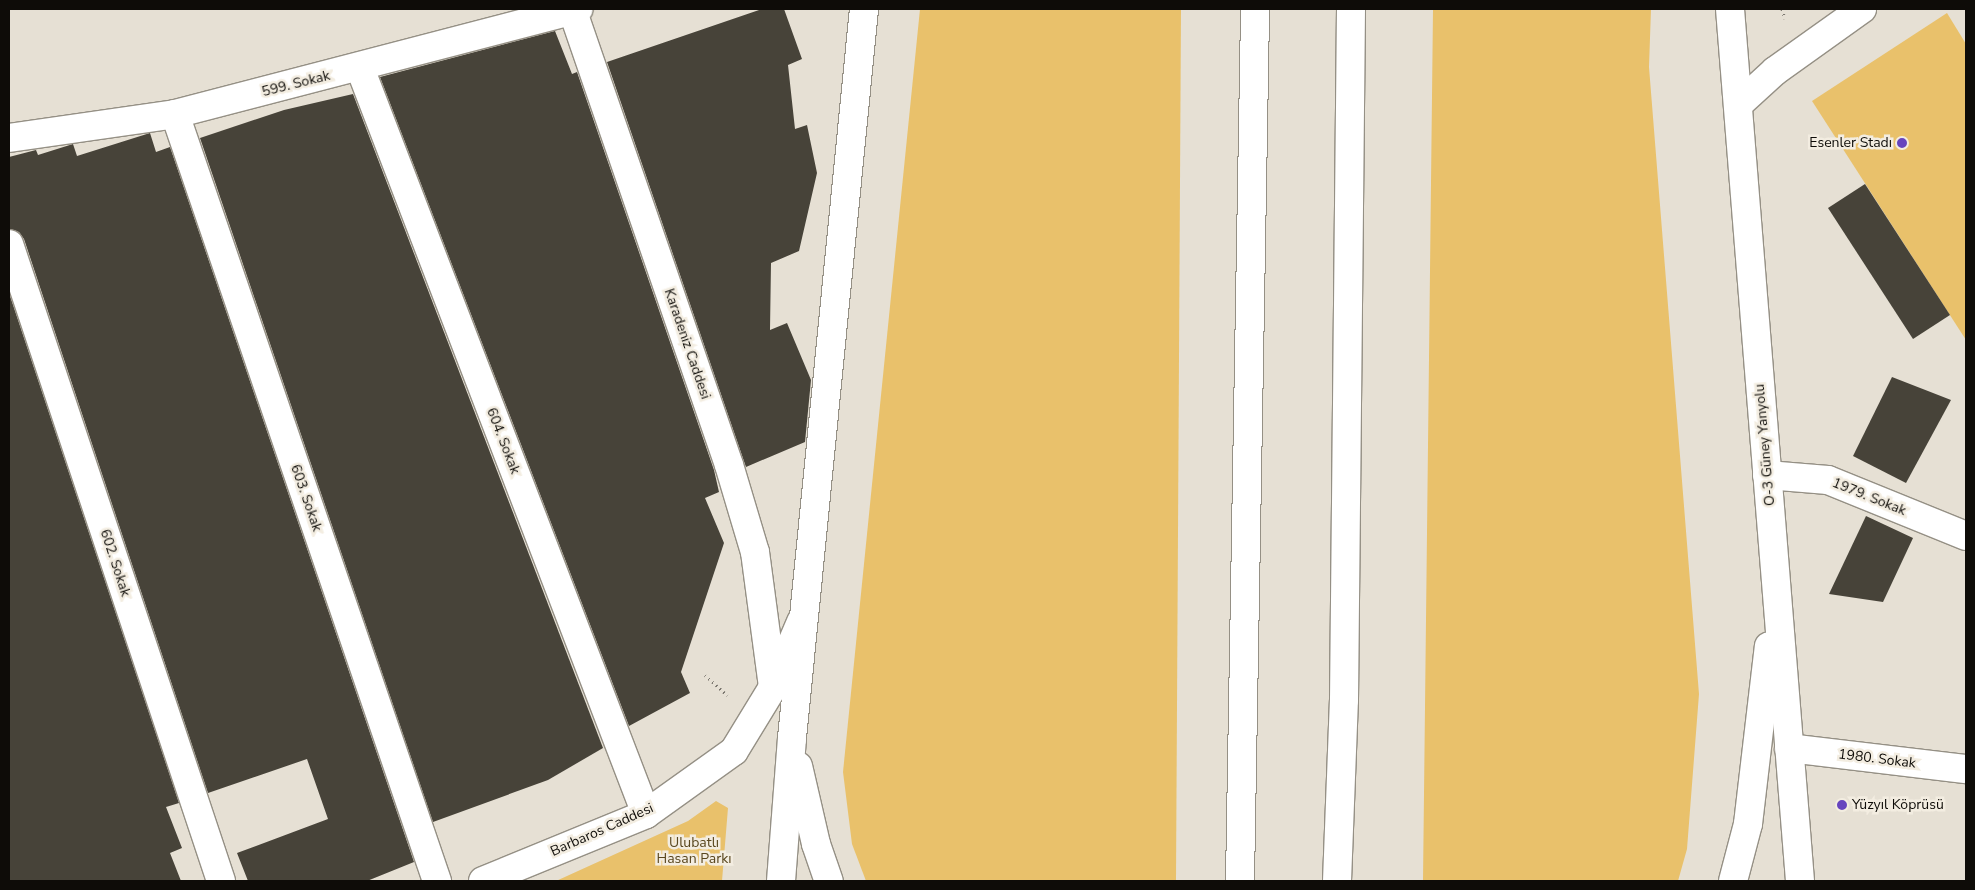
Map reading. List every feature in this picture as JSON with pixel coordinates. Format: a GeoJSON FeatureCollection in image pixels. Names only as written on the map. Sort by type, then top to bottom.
{"type":"FeatureCollection","features":[{"type":"Feature","properties":{"kind":"main road","name":"599. Sokak"},"geometry":{"type":"LineString","coordinates":[[9,138],[175,114],[360,68],[574,9]]}},
{"type":"Feature","properties":{"kind":"main road","name":"Karadeniz Caddesi"},"geometry":{"type":"LineString","coordinates":[[574,9],[728,465],[755,552],[773,687]]}},
{"type":"Feature","properties":{"kind":"main road"},"geometry":{"type":"LineString","coordinates":[[781,881],[792,738],[864,9]]}},
{"type":"Feature","properties":{"kind":"main road"},"geometry":{"type":"LineString","coordinates":[[1240,881],[1255,9]]}},
{"type":"Feature","properties":{"kind":"main road"},"geometry":{"type":"LineString","coordinates":[[1337,881],[1344,690],[1351,9]]}},
{"type":"Feature","properties":{"kind":"main road","name":"O-3 Güney Yanyolu"},"geometry":{"type":"LineString","coordinates":[[1730,9],[1800,881]]}},
{"type":"Feature","properties":{"kind":"main road"},"geometry":{"type":"LineString","coordinates":[[1739,104],[1775,71],[1862,9]]}},
{"type":"Feature","properties":{"kind":"main road","name":"604. Sokak"},"geometry":{"type":"LineString","coordinates":[[360,68],[646,814]]}},
{"type":"Feature","properties":{"kind":"main road","name":"603. Sokak"},"geometry":{"type":"LineString","coordinates":[[175,114],[437,881]]}},
{"type":"Feature","properties":{"kind":"main road","name":"602. Sokak"},"geometry":{"type":"LineString","coordinates":[[9,244],[222,881]]}},
{"type":"Feature","properties":{"kind":"main road","name":"1979. Sokak"},"geometry":{"type":"LineString","coordinates":[[1767,475],[1828,480],[1966,536]]}},
{"type":"Feature","properties":{"kind":"main road"},"geometry":{"type":"LineString","coordinates":[[1733,881],[1748,824],[1777,582]]}},
{"type":"Feature","properties":{"kind":"main road","name":"Barbaros Caddesi"},"geometry":{"type":"LineString","coordinates":[[483,881],[646,814],[734,750],[773,687],[804,614]]}},
{"type":"Feature","properties":{"kind":"main road"},"geometry":{"type":"LineString","coordinates":[[792,738],[816,844],[829,881]]}},
{"type":"Feature","properties":{"kind":"main road","name":"1980. Sokak"},"geometry":{"type":"LineString","coordinates":[[1789,748],[1966,769]]}},
{"type":"Feature","properties":{"kind":"green space"},"geometry":{"type":"Polygon","coordinates":[[[920,9],[1181,9],[1176,881],[866,881],[852,844],[843,772],[920,9]]]}},
{"type":"Feature","properties":{"kind":"green space"},"geometry":{"type":"Polygon","coordinates":[[[1433,9],[1651,9],[1649,67],[1699,694],[1687,849],[1678,881],[1423,881],[1433,9]]]}},
{"type":"Feature","properties":{"kind":"green space","name":"Esenler Stadı"},"geometry":{"type":"Polygon","coordinates":[[[1947,13],[1966,44],[1966,340],[1812,101],[1947,13]]]}},
{"type":"Feature","properties":{"kind":"green space","name":"Ulubatlı Hasan Parkı"},"geometry":{"type":"Polygon","coordinates":[[[716,801],[728,808],[722,881],[556,881],[688,821],[716,801]]]}},
{"type":"Feature","properties":{"kind":"building"},"geometry":{"type":"Polygon","coordinates":[[[762,9],[784,9],[802,59],[788,65],[795,129],[807,125],[817,173],[799,251],[771,263],[770,330],[787,323],[811,380],[805,442],[746,467],[607,62],[762,9]]]}},
{"type":"Feature","properties":{"kind":"building"},"geometry":{"type":"Polygon","coordinates":[[[555,31],[572,74],[577,72],[714,470],[719,492],[705,498],[724,543],[681,672],[690,693],[629,726],[380,77],[555,31]]]}},
{"type":"Feature","properties":{"kind":"building"},"geometry":{"type":"Polygon","coordinates":[[[353,94],[603,748],[548,780],[433,822],[200,138],[284,110],[353,94]]]}},
{"type":"Feature","properties":{"kind":"building"},"geometry":{"type":"Polygon","coordinates":[[[150,133],[156,152],[170,147],[414,862],[367,881],[248,881],[237,853],[328,819],[307,759],[208,793],[24,239],[19,232],[9,229],[9,157],[36,150],[38,155],[73,144],[77,156],[150,133]]]}},
{"type":"Feature","properties":{"kind":"building"},"geometry":{"type":"Polygon","coordinates":[[[1865,184],[1950,315],[1913,339],[1828,208],[1865,184]]]}},
{"type":"Feature","properties":{"kind":"building"},"geometry":{"type":"Polygon","coordinates":[[[9,293],[179,803],[166,807],[182,848],[170,853],[181,881],[9,881],[9,293]]]}},
{"type":"Feature","properties":{"kind":"building"},"geometry":{"type":"Polygon","coordinates":[[[1892,377],[1951,400],[1906,483],[1853,456],[1892,377]]]}},
{"type":"Feature","properties":{"kind":"building"},"geometry":{"type":"Polygon","coordinates":[[[1866,516],[1913,538],[1883,602],[1829,594],[1866,516]]]}},
{"type":"Feature","properties":{"kind":"place","name":"Esenler Stadı"},"geometry":{"type":"Point","coordinates":[1902,143]}},
{"type":"Feature","properties":{"kind":"place","name":"Yüzyıl Köprüsü"},"geometry":{"type":"Point","coordinates":[1842,805]}}]}
